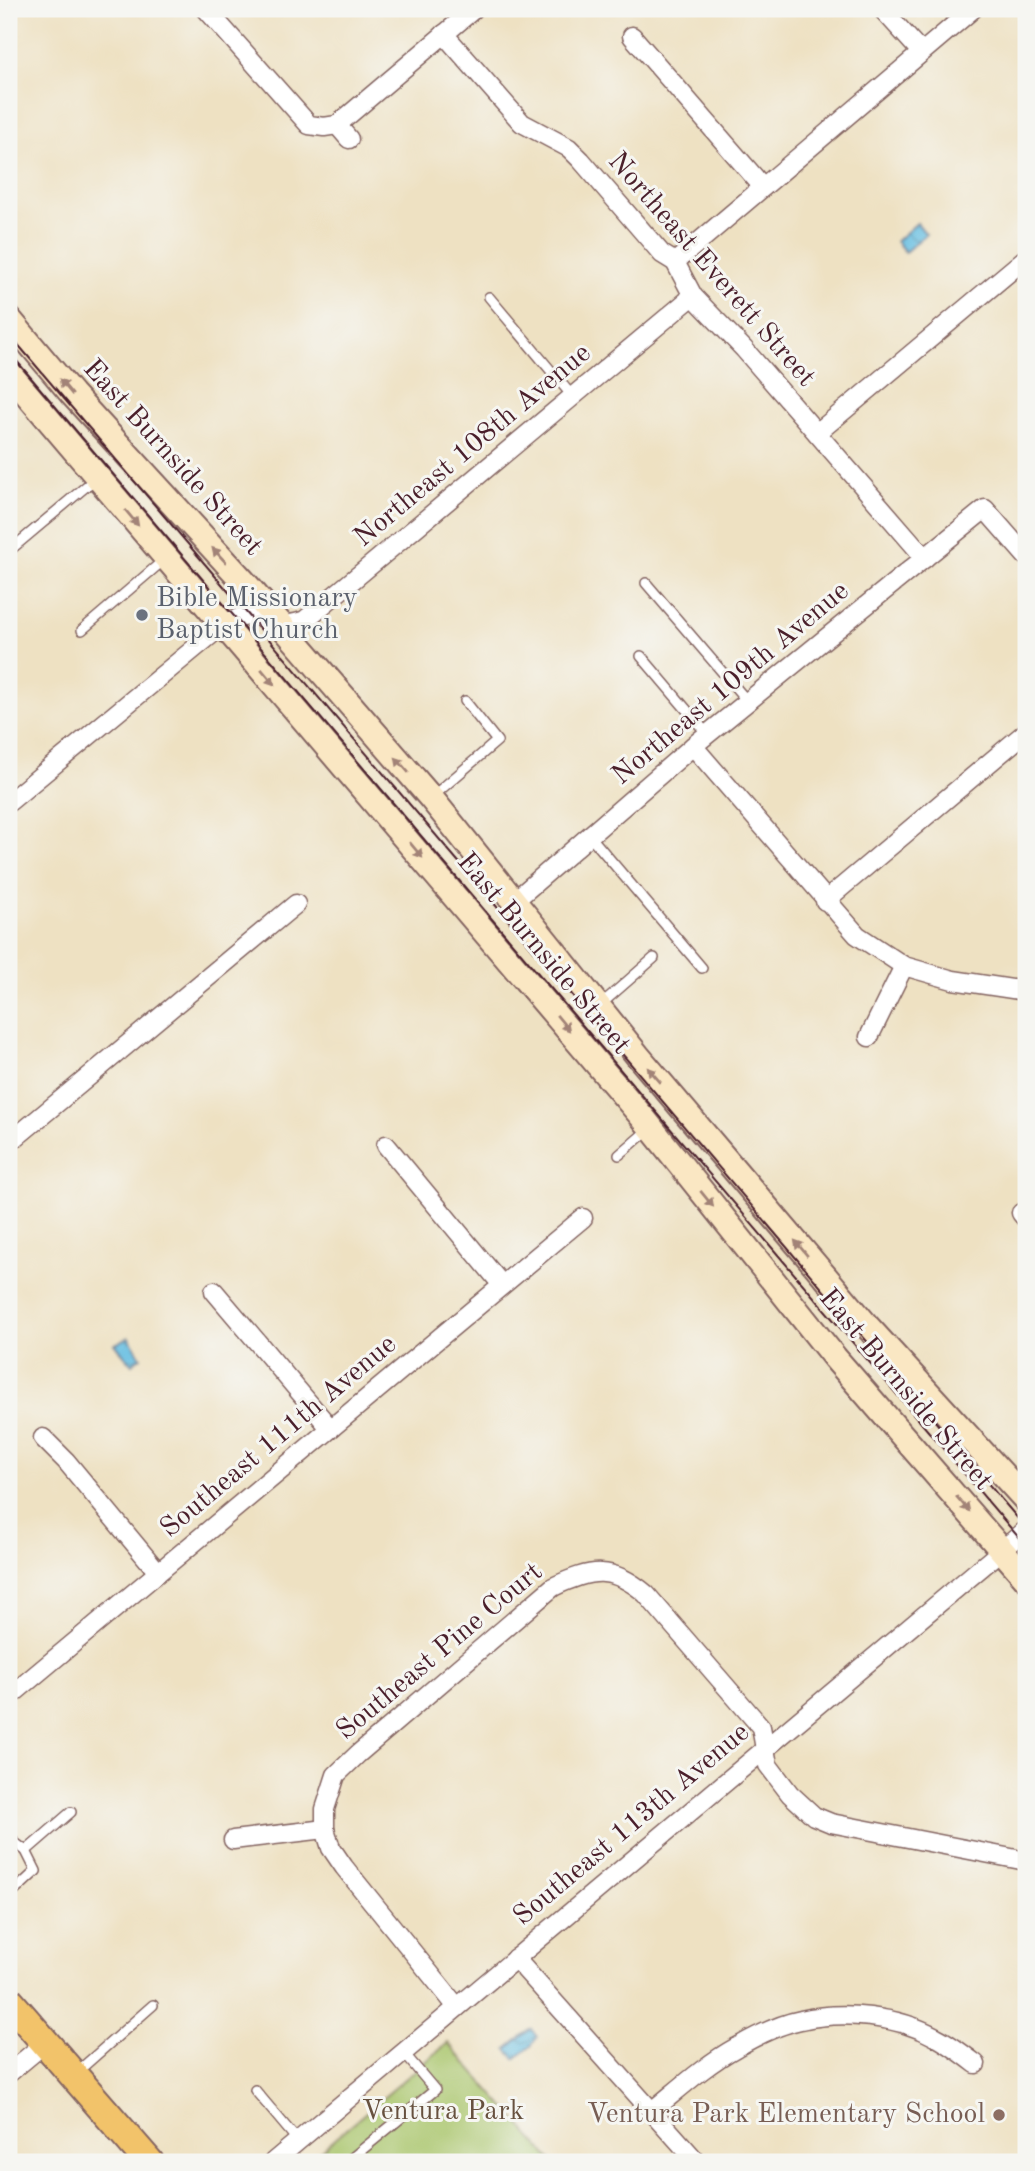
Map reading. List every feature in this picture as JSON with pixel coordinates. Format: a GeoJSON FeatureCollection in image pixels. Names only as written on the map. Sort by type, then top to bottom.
{"type":"FeatureCollection","features":[{"type":"Feature","properties":{"kind":"main road"},"geometry":{"type":"LineString","coordinates":[[9,2001],[149,2162]]}},
{"type":"Feature","properties":{"kind":"street"},"geometry":{"type":"LineString","coordinates":[[206,9],[309,125],[324,127],[337,125],[474,9]]}},
{"type":"Feature","properties":{"kind":"street"},"geometry":{"type":"LineString","coordinates":[[883,9],[921,52]]}},
{"type":"Feature","properties":{"kind":"street"},"geometry":{"type":"LineString","coordinates":[[675,262],[973,9]]}},
{"type":"Feature","properties":{"kind":"street","name":"Northeast Everett Street"},"geometry":{"type":"LineString","coordinates":[[444,34],[522,123],[569,148],[662,254],[675,262],[693,296],[744,349],[925,558]]}},
{"type":"Feature","properties":{"kind":"street"},"geometry":{"type":"LineString","coordinates":[[632,36],[763,187]]}},
{"type":"Feature","properties":{"kind":"street"},"geometry":{"type":"LineString","coordinates":[[337,125],[349,139]]}},
{"type":"Feature","properties":{"kind":"street"},"geometry":{"type":"LineString","coordinates":[[817,433],[1026,258]]}},
{"type":"Feature","properties":{"kind":"street","name":"Northeast 108th Avenue"},"geometry":{"type":"LineString","coordinates":[[281,624],[286,626],[305,620],[693,296]]}},
{"type":"Feature","properties":{"kind":"street","name":"East Burnside Street"},"geometry":{"type":"LineString","coordinates":[[9,319],[72,394],[281,624],[431,798],[598,1007],[867,1326],[1026,1500]]}},
{"type":"Feature","properties":{"kind":"street","name":"East Burnside Street"},"geometry":{"type":"LineString","coordinates":[[15,383],[224,624],[651,1128],[835,1358],[1026,1578]]}},
{"type":"Feature","properties":{"kind":"street","name":"Northeast 109th Avenue"},"geometry":{"type":"LineString","coordinates":[[513,902],[693,746],[985,509],[1026,556]]}},
{"type":"Feature","properties":{"kind":"street"},"geometry":{"type":"LineString","coordinates":[[9,802],[224,624],[249,616],[281,624]]}},
{"type":"Feature","properties":{"kind":"street"},"geometry":{"type":"LineString","coordinates":[[825,901],[1026,732]]}},
{"type":"Feature","properties":{"kind":"street"},"geometry":{"type":"LineString","coordinates":[[693,746],[857,935],[904,967],[953,980],[1026,991]]}},
{"type":"Feature","properties":{"kind":"street"},"geometry":{"type":"LineString","coordinates":[[9,1143],[296,904]]}},
{"type":"Feature","properties":{"kind":"street"},"geometry":{"type":"LineString","coordinates":[[869,1037],[904,967]]}},
{"type":"Feature","properties":{"kind":"street"},"geometry":{"type":"LineString","coordinates":[[386,1145],[502,1285]]}},
{"type":"Feature","properties":{"kind":"street","name":"Southeast 111th Avenue"},"geometry":{"type":"LineString","coordinates":[[9,1697],[583,1218]]}},
{"type":"Feature","properties":{"kind":"street"},"geometry":{"type":"LineString","coordinates":[[214,1291],[330,1428]]}},
{"type":"Feature","properties":{"kind":"street"},"geometry":{"type":"LineString","coordinates":[[43,1438],[66,1461],[158,1572]]}},
{"type":"Feature","properties":{"kind":"street","name":"Southeast 113th Avenue"},"geometry":{"type":"LineString","coordinates":[[273,2162],[1026,1530]]}},
{"type":"Feature","properties":{"kind":"street","name":"Southeast Pine Court"},"geometry":{"type":"LineString","coordinates":[[325,1829],[326,1809],[336,1775],[358,1754],[553,1587],[579,1575],[597,1572],[617,1575],[646,1594],[761,1727],[768,1765],[790,1794],[814,1816],[831,1824],[1026,1861]]}},
{"type":"Feature","properties":{"kind":"street"},"geometry":{"type":"LineString","coordinates":[[233,1840],[325,1829],[331,1848],[344,1867],[457,2007]]}},
{"type":"Feature","properties":{"kind":"street"},"geometry":{"type":"LineString","coordinates":[[515,1958],[697,2162]]}},
{"type":"Feature","properties":{"kind":"street"},"geometry":{"type":"LineString","coordinates":[[652,2111],[705,2068],[737,2047],[799,2020],[823,2016],[854,2016],[915,2028],[935,2036],[976,2064]]}},
{"type":"Feature","properties":{"kind":"street"},"geometry":{"type":"LineString","coordinates":[[9,2073],[45,2043]]}},
{"type":"Feature","properties":{"kind":"lane"},"geometry":{"type":"LineString","coordinates":[[489,297],[573,397]]}},
{"type":"Feature","properties":{"kind":"lane"},"geometry":{"type":"LineString","coordinates":[[9,551],[98,477]]}},
{"type":"Feature","properties":{"kind":"lane"},"geometry":{"type":"LineString","coordinates":[[82,630],[167,558]]}},
{"type":"Feature","properties":{"kind":"lane"},"geometry":{"type":"LineString","coordinates":[[646,583],[748,702]]}},
{"type":"Feature","properties":{"kind":"lane"},"geometry":{"type":"LineString","coordinates":[[641,656],[708,735]]}},
{"type":"Feature","properties":{"kind":"lane"},"geometry":{"type":"LineString","coordinates":[[431,798],[497,741],[466,701]]}},
{"type":"Feature","properties":{"kind":"lane"},"geometry":{"type":"LineString","coordinates":[[590,836],[702,968]]}},
{"type":"Feature","properties":{"kind":"lane"},"geometry":{"type":"LineString","coordinates":[[598,1007],[654,958]]}},
{"type":"Feature","properties":{"kind":"lane"},"geometry":{"type":"LineString","coordinates":[[619,1155],[651,1128]]}},
{"type":"Feature","properties":{"kind":"lane"},"geometry":{"type":"LineString","coordinates":[[26,1851],[71,1812]]}},
{"type":"Feature","properties":{"kind":"lane"},"geometry":{"type":"LineString","coordinates":[[9,1843],[14,1842],[26,1851],[36,1871],[9,1896]]}},
{"type":"Feature","properties":{"kind":"lane"},"geometry":{"type":"LineString","coordinates":[[73,2075],[153,2005]]}},
{"type":"Feature","properties":{"kind":"lane"},"geometry":{"type":"LineString","coordinates":[[347,2162],[435,2090],[403,2052]]}},
{"type":"Feature","properties":{"kind":"lane"},"geometry":{"type":"LineString","coordinates":[[255,2090],[298,2141]]}},
{"type":"Feature","properties":{"kind":"green space","name":"Ventura Park"},"geometry":{"type":"Polygon","coordinates":[[[448,2043],[553,2162],[307,2162],[448,2043]]]}},
{"type":"Feature","properties":{"kind":"water"},"geometry":{"type":"Polygon","coordinates":[[[917,223],[926,234],[905,252],[896,241],[917,223]]]}},
{"type":"Feature","properties":{"kind":"water"},"geometry":{"type":"Polygon","coordinates":[[[129,1337],[141,1357],[132,1364],[115,1344],[129,1337]]]}},
{"type":"Feature","properties":{"kind":"water"},"geometry":{"type":"Polygon","coordinates":[[[531,2029],[537,2037],[531,2046],[515,2059],[507,2049],[531,2029]]]}},
{"type":"Feature","properties":{"kind":"tram line"},"geometry":{"type":"LineString","coordinates":[[9,334],[1026,1528]]}},
{"type":"Feature","properties":{"kind":"tram line"},"geometry":{"type":"LineString","coordinates":[[9,352],[1026,1546]]}},
{"type":"Feature","properties":{"kind":"place","name":"Bible Missionary Baptist Church"},"geometry":{"type":"Point","coordinates":[142,615]}},
{"type":"Feature","properties":{"kind":"place","name":"Ventura Park Elementary School"},"geometry":{"type":"Point","coordinates":[999,2115]}}]}
